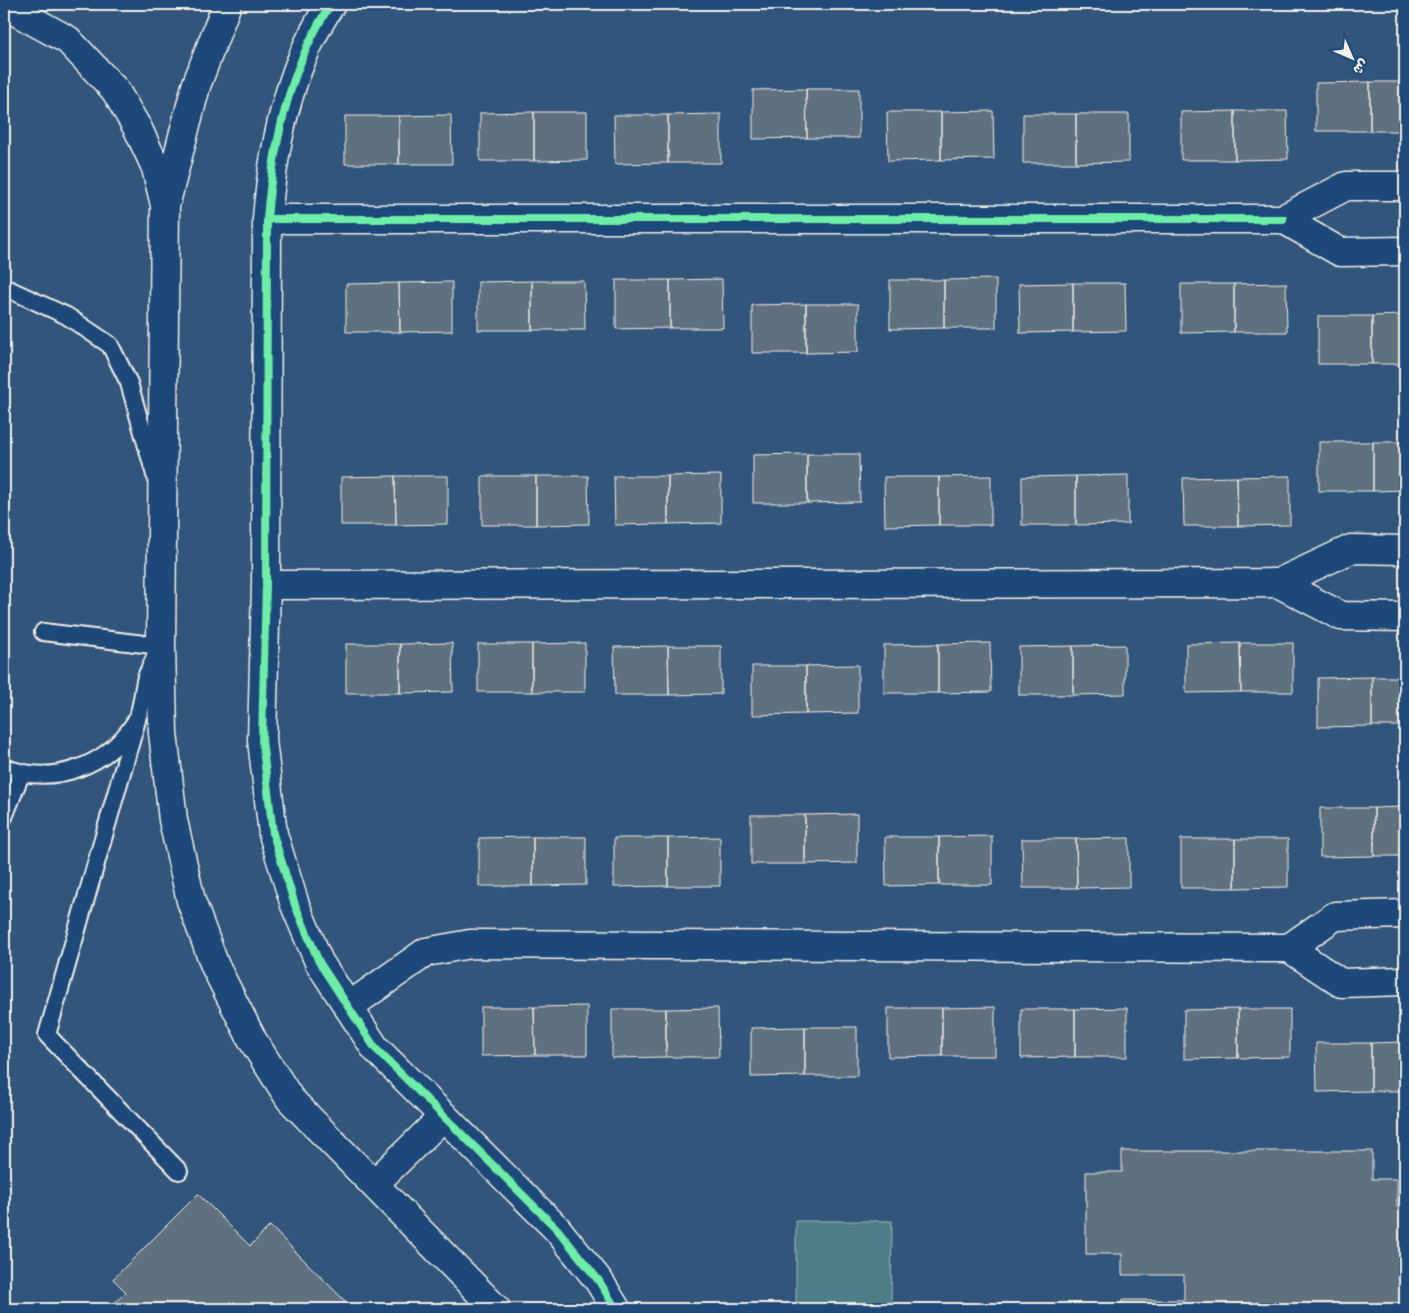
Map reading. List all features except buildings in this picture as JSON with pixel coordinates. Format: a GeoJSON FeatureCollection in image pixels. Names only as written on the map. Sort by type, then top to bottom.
{"type":"FeatureCollection","features":[{"type":"Feature","properties":{"kind":"street"},"geometry":{"type":"LineString","coordinates":[[165,205],[196,86],[227,4]]}},
{"type":"Feature","properties":{"kind":"street"},"geometry":{"type":"LineString","coordinates":[[331,4],[319,22],[288,97],[271,170],[267,219],[266,585],[262,740],[272,834],[295,905],[319,962],[375,1048],[557,1229],[599,1281],[616,1309]]}},
{"type":"Feature","properties":{"kind":"street"},"geometry":{"type":"LineString","coordinates":[[4,5],[68,40],[114,90],[138,129],[156,168],[165,205],[164,508],[161,646],[163,733],[173,820],[191,901],[215,966],[253,1041],[290,1099],[496,1309]]}},
{"type":"Feature","properties":{"kind":"street"},"geometry":{"type":"LineString","coordinates":[[267,219],[1283,219],[1346,186],[1405,186]]}},
{"type":"Feature","properties":{"kind":"street"},"geometry":{"type":"LineString","coordinates":[[1283,219],[1340,252],[1405,251]]}},
{"type":"Feature","properties":{"kind":"street"},"geometry":{"type":"LineString","coordinates":[[266,585],[1278,583],[1350,549],[1405,550]]}},
{"type":"Feature","properties":{"kind":"street"},"geometry":{"type":"LineString","coordinates":[[1278,583],[1341,616],[1405,617]]}},
{"type":"Feature","properties":{"kind":"street"},"geometry":{"type":"LineString","coordinates":[[1289,948],[1335,916],[1405,914]]}},
{"type":"Feature","properties":{"kind":"street"},"geometry":{"type":"LineString","coordinates":[[348,1007],[426,952],[470,944],[1289,948],[1341,983],[1405,981]]}},
{"type":"Feature","properties":{"kind":"street"},"geometry":{"type":"LineString","coordinates":[[374,1184],[444,1116]]}},
{"type":"Feature","properties":{"kind":"lane"},"geometry":{"type":"LineString","coordinates":[[4,287],[67,316],[110,346],[129,383],[164,508]]}},
{"type":"Feature","properties":{"kind":"lane"},"geometry":{"type":"LineString","coordinates":[[43,632],[161,646],[146,678],[137,720],[47,1035],[179,1171]]}},
{"type":"Feature","properties":{"kind":"lane"},"geometry":{"type":"LineString","coordinates":[[4,767],[21,774],[70,773],[111,752],[137,720]]}},
{"type":"Feature","properties":{"kind":"lane"},"geometry":{"type":"LineString","coordinates":[[4,816],[21,774]]}},
{"type":"Feature","properties":{"kind":"green space"},"geometry":{"type":"Polygon","coordinates":[[[796,1221],[892,1221],[891,1309],[796,1309],[796,1221]]]}},
{"type":"Feature","properties":{"kind":"cycle path"},"geometry":{"type":"LineString","coordinates":[[331,4],[316,28],[294,80],[279,135],[267,219],[266,585],[262,740],[273,834],[295,905],[319,962],[375,1048],[557,1229],[599,1281],[616,1309]]}},
{"type":"Feature","properties":{"kind":"cycle path"},"geometry":{"type":"LineString","coordinates":[[267,219],[1283,219]]}}]}
